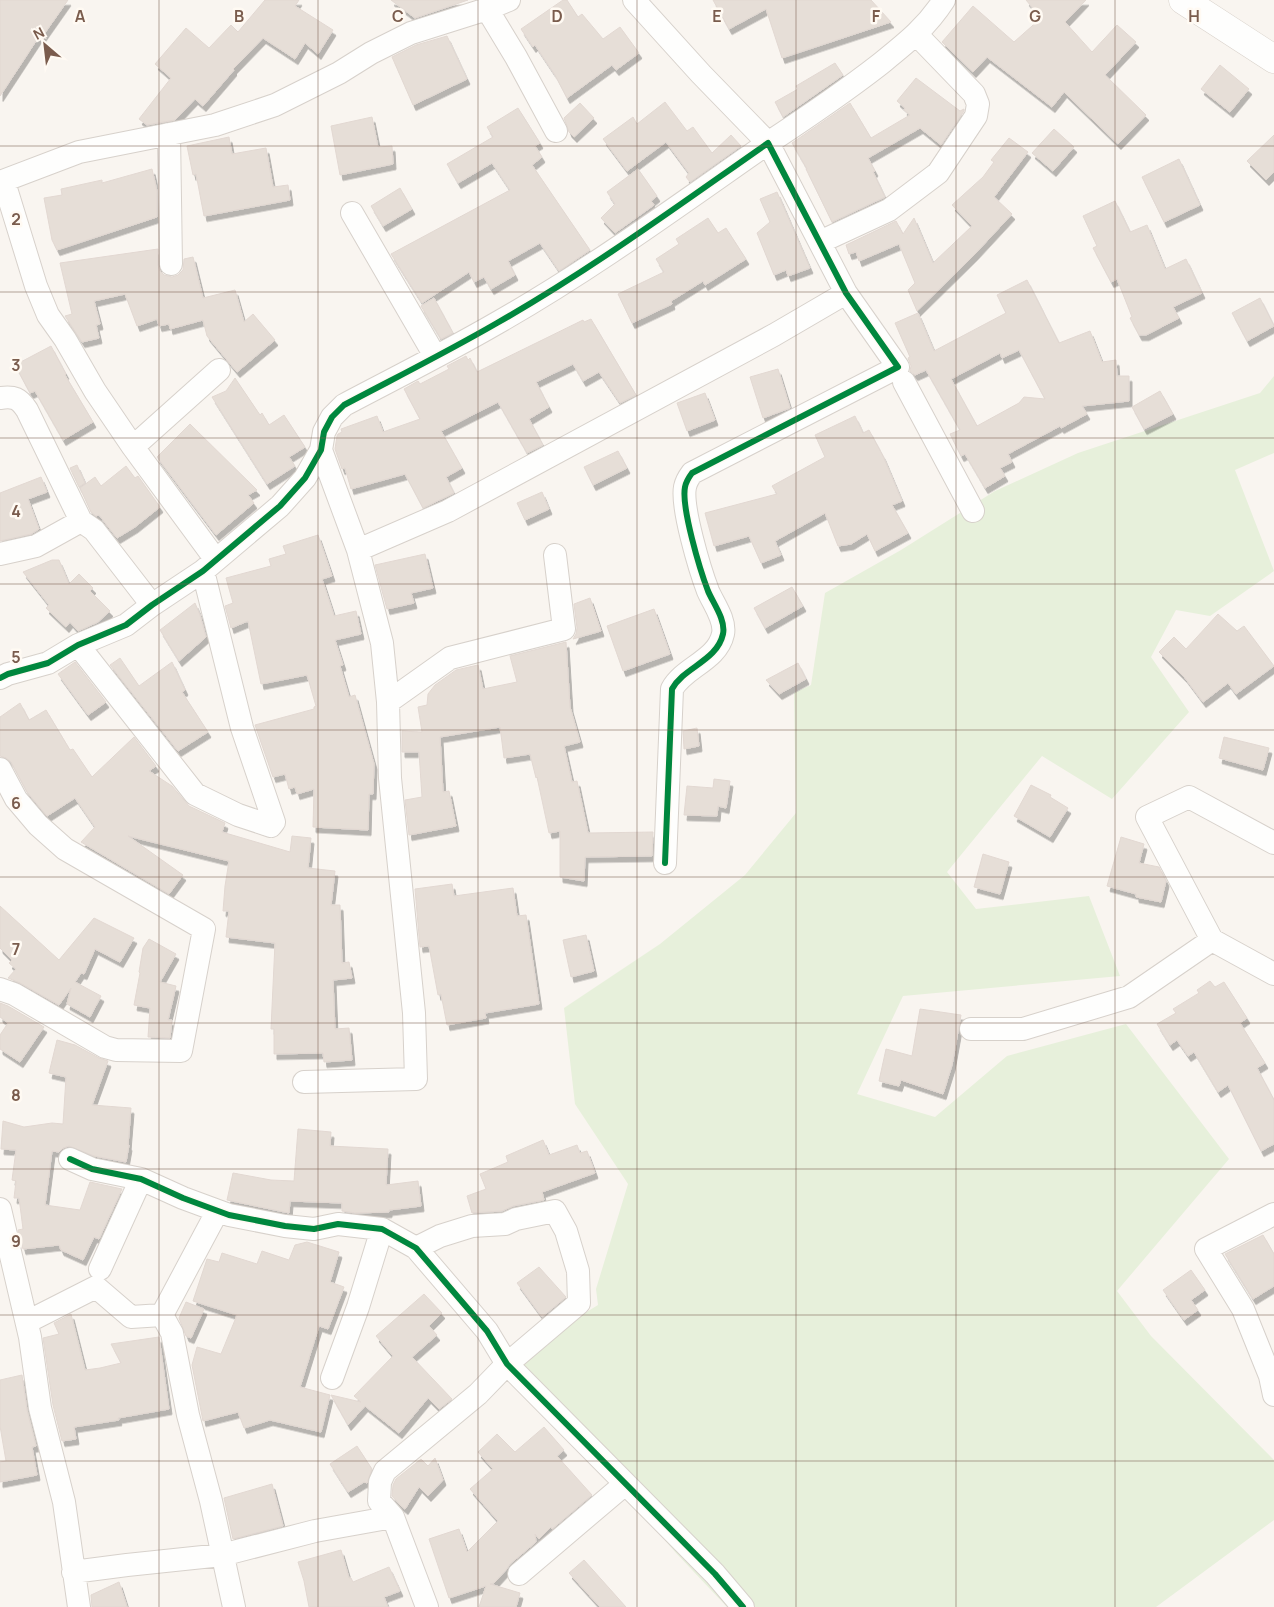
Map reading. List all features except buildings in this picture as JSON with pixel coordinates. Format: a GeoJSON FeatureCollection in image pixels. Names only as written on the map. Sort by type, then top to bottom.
{"type":"FeatureCollection","features":[{"type":"Feature","properties":{"kind":"street"},"geometry":{"type":"LineString","coordinates":[[78,645],[195,794],[238,815],[271,826],[274,822],[242,728],[210,565],[95,391],[65,339],[48,315],[36,286],[2,182],[79,152],[216,125],[275,105],[339,73],[371,53],[411,34],[509,0]]}},
{"type":"Feature","properties":{"kind":"street"},"geometry":{"type":"LineString","coordinates":[[634,0],[701,74],[768,143],[846,293],[898,367],[692,473],[685,486],[684,499],[698,562],[721,617],[724,633],[718,647],[676,682],[672,689],[665,863]]}},
{"type":"Feature","properties":{"kind":"street"},"geometry":{"type":"LineString","coordinates":[[2,671],[48,663],[78,645],[126,625],[210,565],[280,506],[305,478],[321,450],[324,432],[332,417],[344,405],[498,323],[596,263],[856,83],[917,35],[935,15],[944,0]]}},
{"type":"Feature","properties":{"kind":"street"},"geometry":{"type":"LineString","coordinates":[[1183,0],[1274,59]]}},
{"type":"Feature","properties":{"kind":"street"},"geometry":{"type":"LineString","coordinates":[[487,9],[516,57],[556,131]]}},
{"type":"Feature","properties":{"kind":"street"},"geometry":{"type":"LineString","coordinates":[[820,242],[890,210],[938,172],[976,116],[978,104],[974,94],[917,35]]}},
{"type":"Feature","properties":{"kind":"street"},"geometry":{"type":"LineString","coordinates":[[169,134],[171,264]]}},
{"type":"Feature","properties":{"kind":"street"},"geometry":{"type":"LineString","coordinates":[[352,213],[435,356]]}},
{"type":"Feature","properties":{"kind":"street"},"geometry":{"type":"LineString","coordinates":[[358,550],[456,507],[765,340],[846,293]]}},
{"type":"Feature","properties":{"kind":"street"},"geometry":{"type":"LineString","coordinates":[[133,448],[219,370]]}},
{"type":"Feature","properties":{"kind":"street"},"geometry":{"type":"LineString","coordinates":[[904,382],[973,511]]}},
{"type":"Feature","properties":{"kind":"street"},"geometry":{"type":"LineString","coordinates":[[0,398],[11,396],[20,400],[81,522],[94,530],[152,605]]}},
{"type":"Feature","properties":{"kind":"street"},"geometry":{"type":"LineString","coordinates":[[304,1082],[416,1079],[414,1012],[390,778],[388,702],[382,643],[358,550],[321,450]]}},
{"type":"Feature","properties":{"kind":"street"},"geometry":{"type":"LineString","coordinates":[[0,554],[36,546],[81,522]]}},
{"type":"Feature","properties":{"kind":"street"},"geometry":{"type":"LineString","coordinates":[[388,702],[450,658],[564,629],[555,554]]}},
{"type":"Feature","properties":{"kind":"street"},"geometry":{"type":"LineString","coordinates":[[0,769],[8,804],[38,825],[65,849],[204,929],[181,1051],[116,1050],[105,1047],[14,994],[0,989]]}},
{"type":"Feature","properties":{"kind":"street"},"geometry":{"type":"LineString","coordinates":[[1274,843],[1189,798],[1147,817],[1212,940],[1274,974]]}},
{"type":"Feature","properties":{"kind":"street"},"geometry":{"type":"LineString","coordinates":[[971,1029],[1023,1029],[1129,997],[1212,940]]}},
{"type":"Feature","properties":{"kind":"street"},"geometry":{"type":"LineString","coordinates":[[70,1158],[92,1169],[141,1179],[217,1212],[314,1229],[338,1224],[382,1229],[416,1248],[487,1331],[507,1364],[715,1574],[743,1607]]}},
{"type":"Feature","properties":{"kind":"street"},"geometry":{"type":"LineString","coordinates":[[100,1269],[141,1179]]}},
{"type":"Feature","properties":{"kind":"street"},"geometry":{"type":"LineString","coordinates":[[0,1208],[32,1345],[40,1408],[64,1502],[79,1607]]}},
{"type":"Feature","properties":{"kind":"street"},"geometry":{"type":"LineString","coordinates":[[416,1248],[440,1236],[472,1226],[505,1224],[516,1219],[555,1211],[566,1231],[578,1271],[579,1303],[507,1364],[478,1394],[385,1471],[380,1482],[379,1501],[392,1516],[427,1607]]}},
{"type":"Feature","properties":{"kind":"street"},"geometry":{"type":"LineString","coordinates":[[162,1315],[217,1212]]}},
{"type":"Feature","properties":{"kind":"street"},"geometry":{"type":"LineString","coordinates":[[1274,1214],[1206,1248],[1243,1309],[1270,1376],[1274,1395]]}},
{"type":"Feature","properties":{"kind":"street"},"geometry":{"type":"LineString","coordinates":[[332,1378],[358,1307],[382,1229]]}},
{"type":"Feature","properties":{"kind":"street"},"geometry":{"type":"LineString","coordinates":[[26,1322],[96,1287],[131,1317],[162,1315]]}},
{"type":"Feature","properties":{"kind":"street"},"geometry":{"type":"LineString","coordinates":[[162,1315],[172,1332],[188,1415],[211,1501],[234,1607]]}},
{"type":"Feature","properties":{"kind":"street"},"geometry":{"type":"LineString","coordinates":[[519,1574],[625,1484]]}},
{"type":"Feature","properties":{"kind":"street"},"geometry":{"type":"LineString","coordinates":[[73,1572],[222,1555],[315,1531],[392,1516]]}},
{"type":"Feature","properties":{"kind":"green space"},"geometry":{"type":"Polygon","coordinates":[[[1274,376],[1274,453],[1235,470],[1274,571],[1210,616],[1176,610],[1151,657],[1189,712],[1112,799],[1042,756],[947,872],[976,909],[1089,896],[1120,976],[903,996],[857,1094],[935,1117],[1007,1056],[1126,1024],[1229,1159],[1117,1291],[1151,1336],[1274,1460],[1274,1520],[1156,1607],[727,1607],[676,1553],[510,1359],[598,1305],[596,1289],[628,1184],[575,1104],[564,1008],[660,944],[745,875],[796,813],[794,693],[811,685],[825,593],[901,550],[995,491],[1078,453],[1260,393],[1274,376]]]}},
{"type":"Feature","properties":{"kind":"cycle path"},"geometry":{"type":"LineString","coordinates":[[0,678],[48,663],[78,645],[126,625],[203,571],[280,506],[305,478],[321,450],[324,432],[332,417],[344,405],[497,323],[567,281],[768,143],[846,293],[898,367],[692,473],[687,481],[685,487],[686,509],[692,539],[708,591],[723,623],[723,634],[720,643],[714,651],[677,681],[672,689],[665,863]]}},
{"type":"Feature","properties":{"kind":"cycle path"},"geometry":{"type":"LineString","coordinates":[[70,1159],[92,1169],[141,1179],[183,1198],[229,1215],[285,1226],[314,1229],[338,1224],[382,1229],[416,1248],[487,1331],[507,1364],[715,1574],[743,1607]]}}]}
